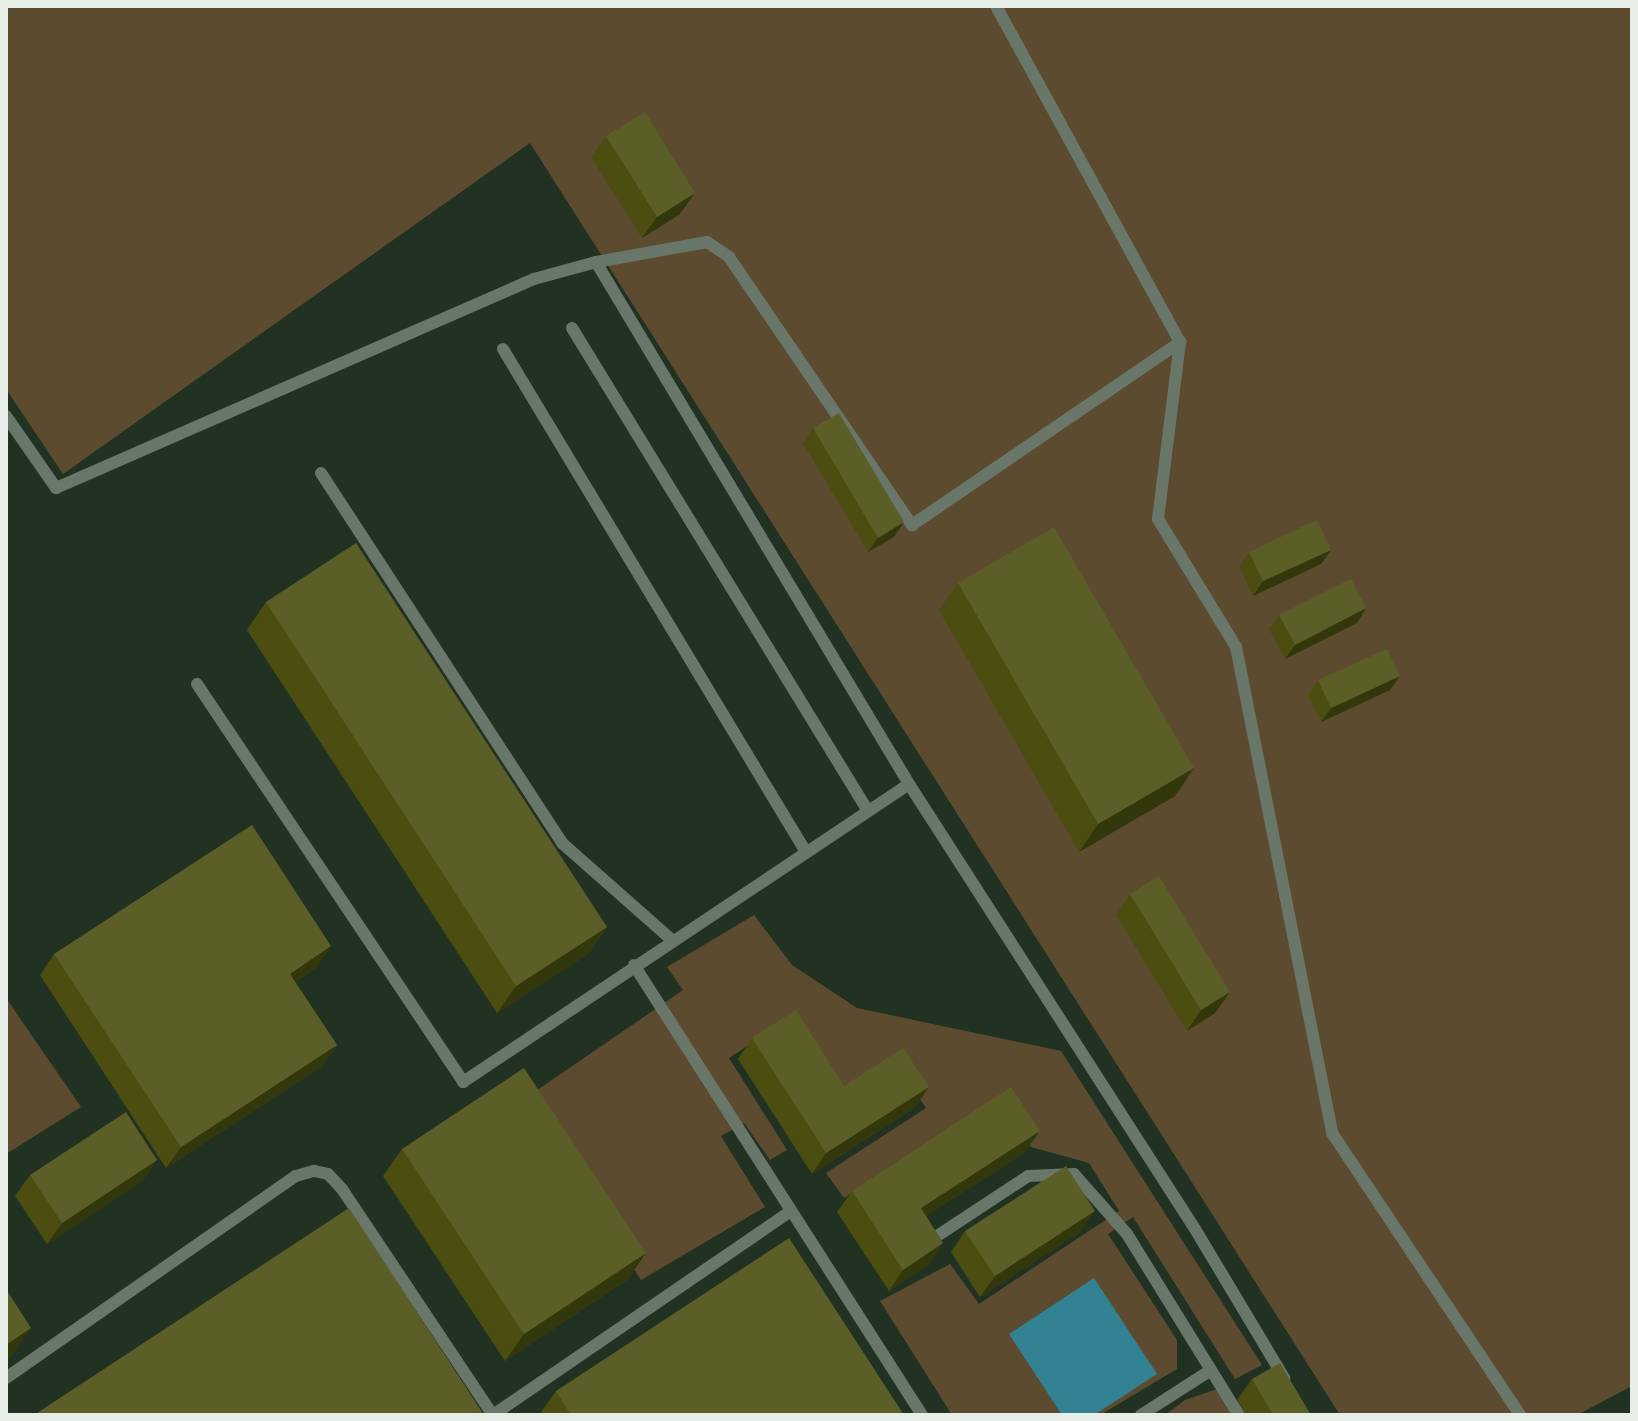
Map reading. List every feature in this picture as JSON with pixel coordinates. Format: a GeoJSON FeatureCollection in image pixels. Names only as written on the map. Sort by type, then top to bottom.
{"type":"FeatureCollection","features":[{"type":"Feature","properties":{"kind":"lane"},"geometry":{"type":"LineString","coordinates":[[996,6],[1180,342],[1158,519],[1236,647],[1332,1133],[1520,1415]]}},
{"type":"Feature","properties":{"kind":"lane"},"geometry":{"type":"LineString","coordinates":[[6,416],[56,488],[534,279],[596,262],[707,242],[729,257],[912,525],[1180,342]]}},
{"type":"Feature","properties":{"kind":"lane"},"geometry":{"type":"LineString","coordinates":[[596,262],[909,784],[1195,1229],[1290,1388]]}},
{"type":"Feature","properties":{"kind":"lane"},"geometry":{"type":"LineString","coordinates":[[572,328],[868,811]]}},
{"type":"Feature","properties":{"kind":"lane"},"geometry":{"type":"LineString","coordinates":[[503,349],[806,852]]}},
{"type":"Feature","properties":{"kind":"lane"},"geometry":{"type":"LineString","coordinates":[[321,473],[562,843],[671,939]]}},
{"type":"Feature","properties":{"kind":"lane"},"geometry":{"type":"LineString","coordinates":[[197,684],[463,1082],[671,939],[909,784]]}},
{"type":"Feature","properties":{"kind":"lane"},"geometry":{"type":"LineString","coordinates":[[634,965],[922,1415]]}},
{"type":"Feature","properties":{"kind":"lane"},"geometry":{"type":"LineString","coordinates":[[6,1378],[296,1176],[314,1171],[328,1174],[342,1189],[493,1415],[790,1212]]}},
{"type":"Feature","properties":{"kind":"lane"},"geometry":{"type":"LineString","coordinates":[[931,1240],[1028,1176],[1074,1174],[1127,1234],[1239,1415]]}},
{"type":"Feature","properties":{"kind":"lane"},"geometry":{"type":"LineString","coordinates":[[1141,1415],[1211,1370]]}},
{"type":"Feature","properties":{"kind":"shaded area"},"geometry":{"type":"Polygon","coordinates":[[[6,6],[1632,6],[1632,1415],[6,1415],[6,6]]]}},
{"type":"Feature","properties":{"kind":"shaded area"},"geometry":{"type":"Polygon","coordinates":[[[6,6],[1632,6],[1632,1386],[1577,1415],[1340,1415],[530,143],[63,474],[6,389],[6,6]]]}},
{"type":"Feature","properties":{"kind":"shaded area"},"geometry":{"type":"Polygon","coordinates":[[[754,915],[792,965],[857,1008],[1061,1051],[1262,1365],[1235,1379],[1133,1217],[1108,1234],[1177,1340],[1177,1369],[1100,1415],[952,1415],[880,1301],[950,1264],[979,1304],[1119,1211],[1089,1163],[1031,1147],[999,1098],[844,1198],[826,1173],[926,1108],[892,1059],[831,1093],[783,1022],[729,1058],[787,1150],[770,1160],[744,1123],[721,1136],[765,1207],[641,1280],[583,1193],[533,1093],[683,990],[667,967],[754,915]]]}},
{"type":"Feature","properties":{"kind":"shaded area"},"geometry":{"type":"Polygon","coordinates":[[[6,998],[81,1107],[6,1154],[6,998]]]}},
{"type":"Feature","properties":{"kind":"shaded area"},"geometry":{"type":"Polygon","coordinates":[[[1223,1387],[1240,1415],[1165,1415],[1185,1400],[1223,1387]]]}},
{"type":"Feature","properties":{"kind":"water"},"geometry":{"type":"Polygon","coordinates":[[[1094,1278],[1157,1374],[1094,1415],[1062,1415],[1009,1334],[1094,1278]]]}},
{"type":"Feature","properties":{"kind":"building"},"geometry":{"type":"Polygon","coordinates":[[[645,112],[695,193],[657,217],[606,136],[645,112]]]}},
{"type":"Feature","properties":{"kind":"building"},"geometry":{"type":"Polygon","coordinates":[[[839,413],[904,522],[878,538],[813,428],[839,413]]]}},
{"type":"Feature","properties":{"kind":"building"},"geometry":{"type":"Polygon","coordinates":[[[1317,520],[1331,550],[1263,581],[1249,552],[1317,520]]]}},
{"type":"Feature","properties":{"kind":"building"},"geometry":{"type":"Polygon","coordinates":[[[1054,527],[1194,768],[1098,824],[958,583],[1054,527]]]}},
{"type":"Feature","properties":{"kind":"building"},"geometry":{"type":"Polygon","coordinates":[[[356,543],[607,927],[516,986],[266,602],[356,543]]]}},
{"type":"Feature","properties":{"kind":"building"},"geometry":{"type":"Polygon","coordinates":[[[1351,579],[1366,608],[1295,645],[1279,615],[1351,579]]]}},
{"type":"Feature","properties":{"kind":"building"},"geometry":{"type":"Polygon","coordinates":[[[1387,649],[1400,676],[1331,708],[1318,680],[1387,649]]]}},
{"type":"Feature","properties":{"kind":"building"},"geometry":{"type":"Polygon","coordinates":[[[252,825],[331,946],[290,974],[337,1045],[181,1147],[54,954],[252,825]]]}},
{"type":"Feature","properties":{"kind":"building"},"geometry":{"type":"Polygon","coordinates":[[[1159,876],[1230,992],[1201,1010],[1130,894],[1159,876]]]}},
{"type":"Feature","properties":{"kind":"building"},"geometry":{"type":"Polygon","coordinates":[[[796,1010],[844,1086],[903,1048],[929,1087],[826,1153],[752,1038],[796,1010]]]}},
{"type":"Feature","properties":{"kind":"building"},"geometry":{"type":"Polygon","coordinates":[[[524,1068],[646,1253],[524,1334],[402,1149],[524,1068]]]}},
{"type":"Feature","properties":{"kind":"building"},"geometry":{"type":"Polygon","coordinates":[[[1011,1087],[1040,1131],[921,1208],[943,1243],[903,1270],[852,1191],[1011,1087]]]}},
{"type":"Feature","properties":{"kind":"building"},"geometry":{"type":"Polygon","coordinates":[[[126,1112],[157,1160],[62,1223],[30,1175],[126,1112]]]}},
{"type":"Feature","properties":{"kind":"building"},"geometry":{"type":"Polygon","coordinates":[[[1066,1166],[1095,1211],[995,1276],[965,1231],[1066,1166]]]}},
{"type":"Feature","properties":{"kind":"building"},"geometry":{"type":"Polygon","coordinates":[[[349,1208],[484,1415],[34,1415],[349,1208]]]}},
{"type":"Feature","properties":{"kind":"building"},"geometry":{"type":"Polygon","coordinates":[[[789,1238],[904,1415],[571,1415],[556,1391],[789,1238]]]}},
{"type":"Feature","properties":{"kind":"building"},"geometry":{"type":"Polygon","coordinates":[[[6,1289],[31,1328],[6,1345],[6,1289]]]}},
{"type":"Feature","properties":{"kind":"building"},"geometry":{"type":"Polygon","coordinates":[[[1280,1363],[1311,1415],[1273,1415],[1252,1379],[1280,1363]]]}}]}
